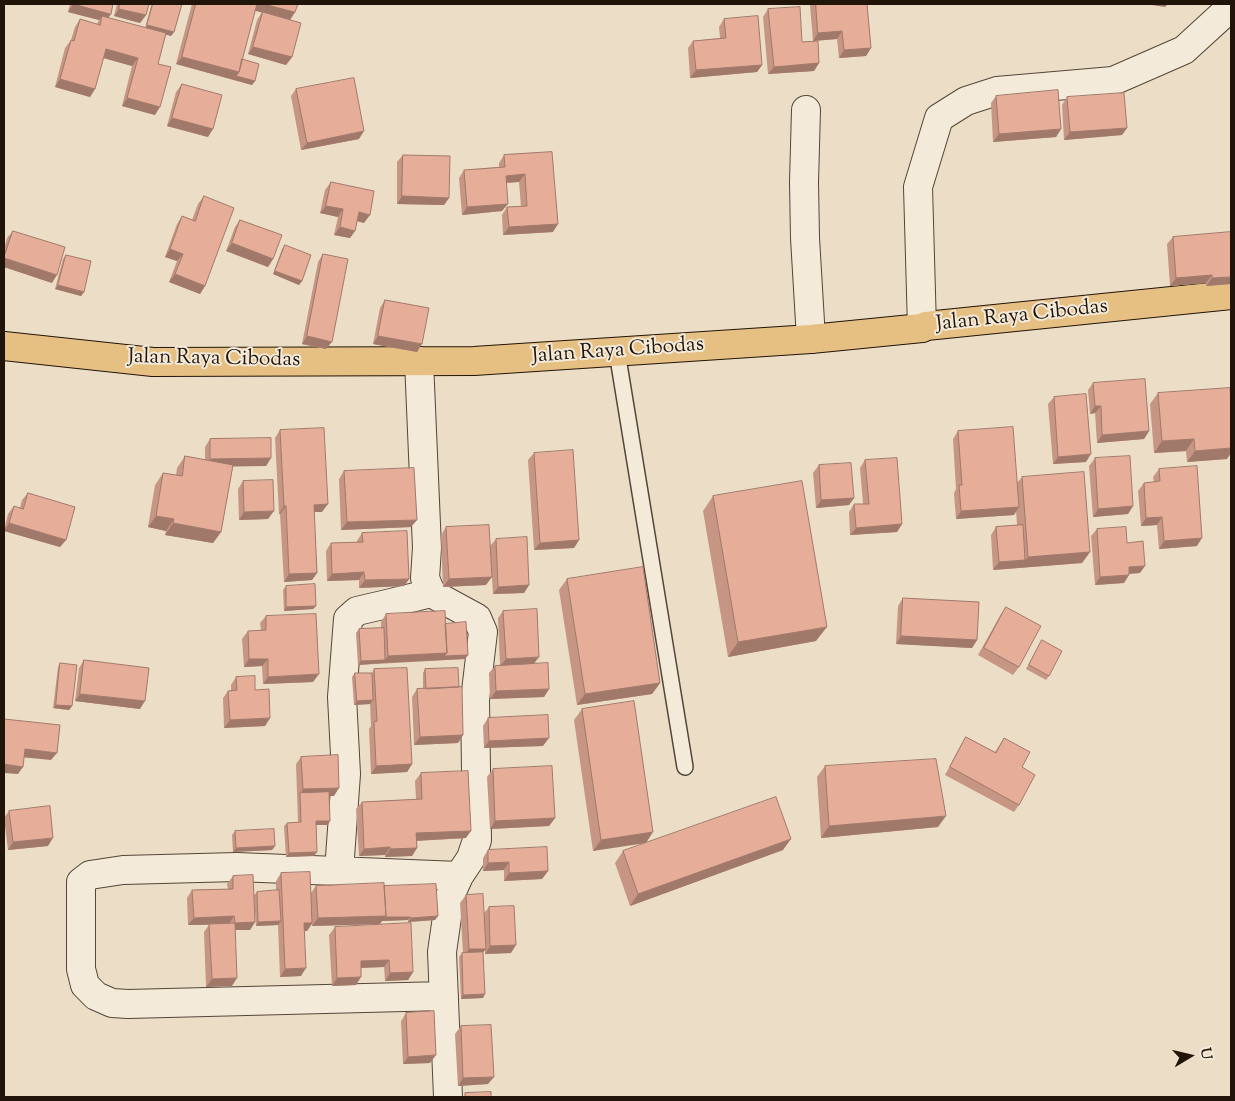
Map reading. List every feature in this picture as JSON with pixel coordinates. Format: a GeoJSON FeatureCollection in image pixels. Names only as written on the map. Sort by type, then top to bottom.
{"type":"FeatureCollection","features":[{"type":"Feature","properties":{"kind":"highway","name":"Jalan Raya Cibodas"},"geometry":{"type":"LineString","coordinates":[[4,346],[153,362],[474,361],[811,340],[922,328],[926,326],[1231,295]]}},
{"type":"Feature","properties":{"kind":"street"},"geometry":{"type":"LineString","coordinates":[[922,328],[918,186],[939,118],[966,102],[997,91],[1113,82],[1184,50],[1231,7]]}},
{"type":"Feature","properties":{"kind":"street"},"geometry":{"type":"LineString","coordinates":[[806,110],[805,229],[811,340]]}},
{"type":"Feature","properties":{"kind":"street"},"geometry":{"type":"LineString","coordinates":[[419,361],[427,548],[425,578],[430,593]]}},
{"type":"Feature","properties":{"kind":"street"},"geometry":{"type":"LineString","coordinates":[[339,871],[346,774],[342,697],[348,619],[357,611],[430,593],[477,618],[483,632],[475,700],[477,840],[470,858],[450,896],[442,952],[448,1097]]}},
{"type":"Feature","properties":{"kind":"street"},"geometry":{"type":"LineString","coordinates":[[444,996],[112,1003],[96,996],[85,985],[81,969],[81,882],[90,874],[123,870],[227,867],[459,876]]}},
{"type":"Feature","properties":{"kind":"lane"},"geometry":{"type":"LineString","coordinates":[[617,352],[685,767]]}},
{"type":"Feature","properties":{"kind":"building"},"geometry":{"type":"Polygon","coordinates":[[[73,4],[113,4],[111,14],[73,4]]]}},
{"type":"Feature","properties":{"kind":"building"},"geometry":{"type":"Polygon","coordinates":[[[120,4],[149,4],[146,15],[119,9],[120,4]]]}},
{"type":"Feature","properties":{"kind":"building"},"geometry":{"type":"Polygon","coordinates":[[[153,4],[182,4],[174,32],[147,25],[153,4]]]}},
{"type":"Feature","properties":{"kind":"building"},"geometry":{"type":"Polygon","coordinates":[[[196,4],[257,4],[239,72],[182,57],[196,4]]]}},
{"type":"Feature","properties":{"kind":"building"},"geometry":{"type":"Polygon","coordinates":[[[264,4],[298,4],[295,12],[264,4]]]}},
{"type":"Feature","properties":{"kind":"building"},"geometry":{"type":"Polygon","coordinates":[[[816,4],[867,4],[871,48],[844,50],[842,31],[818,33],[816,4]]]}},
{"type":"Feature","properties":{"kind":"building"},"geometry":{"type":"Polygon","coordinates":[[[800,7],[802,42],[818,41],[819,63],[774,67],[768,9],[800,7]]]}},
{"type":"Feature","properties":{"kind":"building"},"geometry":{"type":"Polygon","coordinates":[[[263,12],[301,23],[292,57],[253,47],[263,12]]]}},
{"type":"Feature","properties":{"kind":"building"},"geometry":{"type":"Polygon","coordinates":[[[102,16],[166,33],[158,64],[171,67],[160,107],[127,98],[138,58],[106,49],[95,89],[60,79],[71,40],[74,41],[80,19],[100,25],[102,16]]]}},
{"type":"Feature","properties":{"kind":"building"},"geometry":{"type":"Polygon","coordinates":[[[758,16],[762,65],[696,70],[693,41],[726,38],[724,19],[758,16]]]}},
{"type":"Feature","properties":{"kind":"building"},"geometry":{"type":"Polygon","coordinates":[[[242,59],[259,64],[255,81],[236,76],[242,59]]]}},
{"type":"Feature","properties":{"kind":"building"},"geometry":{"type":"Polygon","coordinates":[[[354,78],[364,131],[307,143],[296,89],[354,78]]]}},
{"type":"Feature","properties":{"kind":"building"},"geometry":{"type":"Polygon","coordinates":[[[182,84],[222,95],[213,129],[172,118],[182,84]]]}},
{"type":"Feature","properties":{"kind":"building"},"geometry":{"type":"Polygon","coordinates":[[[1058,90],[1061,129],[999,134],[996,96],[1058,90]]]}},
{"type":"Feature","properties":{"kind":"building"},"geometry":{"type":"Polygon","coordinates":[[[1124,93],[1127,128],[1070,132],[1067,97],[1124,93]]]}},
{"type":"Feature","properties":{"kind":"building"},"geometry":{"type":"Polygon","coordinates":[[[552,152],[558,224],[509,227],[507,207],[527,206],[525,174],[506,176],[508,204],[467,207],[464,170],[505,167],[504,155],[552,152]]]}},
{"type":"Feature","properties":{"kind":"building"},"geometry":{"type":"Polygon","coordinates":[[[403,155],[450,156],[449,198],[402,196],[403,155]]]}},
{"type":"Feature","properties":{"kind":"building"},"geometry":{"type":"Polygon","coordinates":[[[331,182],[374,191],[370,215],[359,212],[355,231],[340,227],[343,209],[326,206],[331,182]]]}},
{"type":"Feature","properties":{"kind":"building"},"geometry":{"type":"Polygon","coordinates":[[[204,196],[234,208],[205,286],[175,274],[183,254],[170,249],[182,216],[195,221],[204,196]]]}},
{"type":"Feature","properties":{"kind":"building"},"geometry":{"type":"Polygon","coordinates":[[[240,220],[282,235],[273,259],[232,243],[240,220]]]}},
{"type":"Feature","properties":{"kind":"building"},"geometry":{"type":"Polygon","coordinates":[[[13,231],[65,247],[57,275],[4,258],[13,231]]]}},
{"type":"Feature","properties":{"kind":"building"},"geometry":{"type":"Polygon","coordinates":[[[1231,232],[1231,277],[1212,278],[1212,275],[1176,278],[1173,237],[1231,232]]]}},
{"type":"Feature","properties":{"kind":"building"},"geometry":{"type":"Polygon","coordinates":[[[285,245],[311,255],[302,281],[275,271],[285,245]]]}},
{"type":"Feature","properties":{"kind":"building"},"geometry":{"type":"Polygon","coordinates":[[[323,254],[348,259],[332,342],[307,336],[323,254]]]}},
{"type":"Feature","properties":{"kind":"building"},"geometry":{"type":"Polygon","coordinates":[[[66,255],[91,261],[84,292],[58,285],[66,255]]]}},
{"type":"Feature","properties":{"kind":"building"},"geometry":{"type":"Polygon","coordinates":[[[385,300],[429,308],[422,344],[378,336],[385,300]]]}},
{"type":"Feature","properties":{"kind":"building"},"geometry":{"type":"Polygon","coordinates":[[[1145,379],[1149,431],[1102,435],[1101,406],[1095,406],[1093,383],[1145,379]]]}},
{"type":"Feature","properties":{"kind":"building"},"geometry":{"type":"Polygon","coordinates":[[[1230,388],[1231,448],[1195,451],[1194,439],[1162,441],[1158,393],[1230,388]]]}},
{"type":"Feature","properties":{"kind":"building"},"geometry":{"type":"Polygon","coordinates":[[[1086,394],[1091,454],[1058,457],[1054,397],[1086,394]]]}},
{"type":"Feature","properties":{"kind":"building"},"geometry":{"type":"Polygon","coordinates":[[[1013,427],[1019,507],[961,511],[959,485],[962,485],[958,431],[1013,427]]]}},
{"type":"Feature","properties":{"kind":"building"},"geometry":{"type":"Polygon","coordinates":[[[324,428],[328,504],[314,505],[317,573],[289,574],[280,430],[324,428]]]}},
{"type":"Feature","properties":{"kind":"building"},"geometry":{"type":"Polygon","coordinates":[[[271,438],[271,458],[210,459],[210,439],[271,438]]]}},
{"type":"Feature","properties":{"kind":"building"},"geometry":{"type":"Polygon","coordinates":[[[573,450],[579,540],[540,543],[534,453],[573,450]]]}},
{"type":"Feature","properties":{"kind":"building"},"geometry":{"type":"Polygon","coordinates":[[[185,456],[233,465],[221,532],[173,523],[174,519],[156,516],[163,473],[182,476],[185,456]]]}},
{"type":"Feature","properties":{"kind":"building"},"geometry":{"type":"Polygon","coordinates":[[[1130,456],[1133,506],[1098,509],[1095,458],[1130,456]]]}},
{"type":"Feature","properties":{"kind":"building"},"geometry":{"type":"Polygon","coordinates":[[[897,458],[902,524],[856,528],[854,504],[869,504],[865,460],[897,458]]]}},
{"type":"Feature","properties":{"kind":"building"},"geometry":{"type":"Polygon","coordinates":[[[851,463],[854,498],[821,500],[819,465],[851,463]]]}},
{"type":"Feature","properties":{"kind":"building"},"geometry":{"type":"Polygon","coordinates":[[[1197,466],[1202,538],[1164,541],[1162,517],[1146,518],[1144,483],[1160,481],[1159,469],[1197,466]]]}},
{"type":"Feature","properties":{"kind":"building"},"geometry":{"type":"Polygon","coordinates":[[[414,468],[417,520],[347,522],[344,471],[414,468]]]}},
{"type":"Feature","properties":{"kind":"building"},"geometry":{"type":"Polygon","coordinates":[[[1084,472],[1090,552],[1028,557],[1022,477],[1084,472]]]}},
{"type":"Feature","properties":{"kind":"building"},"geometry":{"type":"Polygon","coordinates":[[[273,480],[274,511],[244,512],[243,481],[273,480]]]}},
{"type":"Feature","properties":{"kind":"building"},"geometry":{"type":"Polygon","coordinates":[[[802,481],[827,627],[738,642],[713,496],[802,481]]]}},
{"type":"Feature","properties":{"kind":"building"},"geometry":{"type":"Polygon","coordinates":[[[28,493],[75,507],[66,540],[9,523],[14,506],[23,509],[28,493]]]}},
{"type":"Feature","properties":{"kind":"building"},"geometry":{"type":"Polygon","coordinates":[[[489,525],[492,577],[449,579],[446,527],[489,525]]]}},
{"type":"Feature","properties":{"kind":"building"},"geometry":{"type":"Polygon","coordinates":[[[1023,525],[1025,560],[999,562],[996,527],[1023,525]]]}},
{"type":"Feature","properties":{"kind":"building"},"geometry":{"type":"Polygon","coordinates":[[[1126,527],[1127,543],[1143,541],[1145,566],[1129,567],[1129,575],[1100,577],[1097,529],[1126,527]]]}},
{"type":"Feature","properties":{"kind":"building"},"geometry":{"type":"Polygon","coordinates":[[[407,531],[409,579],[365,580],[364,572],[332,574],[331,543],[363,542],[362,533],[407,531]]]}},
{"type":"Feature","properties":{"kind":"building"},"geometry":{"type":"Polygon","coordinates":[[[527,537],[529,585],[498,587],[496,539],[527,537]]]}},
{"type":"Feature","properties":{"kind":"building"},"geometry":{"type":"Polygon","coordinates":[[[643,567],[660,683],[585,694],[567,579],[643,567]]]}},
{"type":"Feature","properties":{"kind":"building"},"geometry":{"type":"Polygon","coordinates":[[[315,584],[316,606],[286,607],[286,586],[315,584]]]}},
{"type":"Feature","properties":{"kind":"building"},"geometry":{"type":"Polygon","coordinates":[[[903,598],[979,602],[977,640],[901,636],[903,598]]]}},
{"type":"Feature","properties":{"kind":"building"},"geometry":{"type":"Polygon","coordinates":[[[1006,607],[1041,626],[1019,667],[984,648],[1006,607]]]}},
{"type":"Feature","properties":{"kind":"building"},"geometry":{"type":"Polygon","coordinates":[[[537,609],[539,657],[506,659],[503,611],[537,609]]]}},
{"type":"Feature","properties":{"kind":"building"},"geometry":{"type":"Polygon","coordinates":[[[445,611],[447,653],[388,656],[386,614],[445,611]]]}},
{"type":"Feature","properties":{"kind":"building"},"geometry":{"type":"Polygon","coordinates":[[[316,614],[319,674],[268,677],[268,659],[249,659],[248,631],[266,630],[266,616],[316,614]]]}},
{"type":"Feature","properties":{"kind":"building"},"geometry":{"type":"Polygon","coordinates":[[[466,622],[468,655],[444,656],[447,653],[445,624],[466,622]]]}},
{"type":"Feature","properties":{"kind":"building"},"geometry":{"type":"Polygon","coordinates":[[[384,628],[385,660],[361,661],[359,629],[384,628]]]}},
{"type":"Feature","properties":{"kind":"building"},"geometry":{"type":"Polygon","coordinates":[[[1042,640],[1062,651],[1049,676],[1029,665],[1042,640]]]}},
{"type":"Feature","properties":{"kind":"building"},"geometry":{"type":"Polygon","coordinates":[[[84,660],[149,668],[145,701],[80,694],[84,660]]]}},
{"type":"Feature","properties":{"kind":"building"},"geometry":{"type":"Polygon","coordinates":[[[60,663],[77,665],[72,706],[56,705],[60,663]]]}},
{"type":"Feature","properties":{"kind":"building"},"geometry":{"type":"Polygon","coordinates":[[[548,663],[549,689],[496,691],[495,666],[548,663]]]}},
{"type":"Feature","properties":{"kind":"building"},"geometry":{"type":"Polygon","coordinates":[[[407,668],[412,764],[376,766],[374,722],[377,721],[374,669],[407,668]]]}},
{"type":"Feature","properties":{"kind":"building"},"geometry":{"type":"Polygon","coordinates":[[[458,668],[459,687],[426,689],[425,669],[458,668]]]}},
{"type":"Feature","properties":{"kind":"building"},"geometry":{"type":"Polygon","coordinates":[[[355,673],[372,673],[373,700],[357,701],[355,673]]]}},
{"type":"Feature","properties":{"kind":"building"},"geometry":{"type":"Polygon","coordinates":[[[255,676],[255,690],[269,689],[270,718],[230,720],[228,691],[237,690],[236,677],[255,676]]]}},
{"type":"Feature","properties":{"kind":"building"},"geometry":{"type":"Polygon","coordinates":[[[462,687],[463,735],[420,737],[417,689],[462,687]]]}},
{"type":"Feature","properties":{"kind":"building"},"geometry":{"type":"Polygon","coordinates":[[[634,701],[653,832],[601,840],[582,709],[634,701]]]}},
{"type":"Feature","properties":{"kind":"building"},"geometry":{"type":"Polygon","coordinates":[[[548,715],[549,738],[489,741],[488,718],[548,715]]]}},
{"type":"Feature","properties":{"kind":"building"},"geometry":{"type":"Polygon","coordinates":[[[4,719],[60,725],[57,753],[25,749],[23,767],[4,764],[4,719]]]}},
{"type":"Feature","properties":{"kind":"building"},"geometry":{"type":"Polygon","coordinates":[[[966,737],[996,753],[1004,738],[1030,752],[1022,767],[1035,775],[1019,805],[950,767],[966,737]]]}},
{"type":"Feature","properties":{"kind":"building"},"geometry":{"type":"Polygon","coordinates":[[[338,755],[339,788],[303,789],[301,757],[338,755]]]}},
{"type":"Feature","properties":{"kind":"building"},"geometry":{"type":"Polygon","coordinates":[[[936,759],[946,816],[829,826],[825,766],[936,759]]]}},
{"type":"Feature","properties":{"kind":"building"},"geometry":{"type":"Polygon","coordinates":[[[552,766],[555,818],[495,821],[493,769],[552,766]]]}},
{"type":"Feature","properties":{"kind":"building"},"geometry":{"type":"Polygon","coordinates":[[[468,771],[471,831],[416,833],[417,848],[390,849],[390,847],[364,849],[362,802],[422,799],[421,773],[468,771]]]}},
{"type":"Feature","properties":{"kind":"building"},"geometry":{"type":"Polygon","coordinates":[[[329,792],[330,821],[316,821],[317,852],[289,853],[287,823],[301,822],[300,793],[329,792]]]}},
{"type":"Feature","properties":{"kind":"building"},"geometry":{"type":"Polygon","coordinates":[[[776,797],[791,839],[638,894],[623,851],[776,797]]]}},
{"type":"Feature","properties":{"kind":"building"},"geometry":{"type":"Polygon","coordinates":[[[50,806],[53,838],[13,842],[9,811],[50,806]]]}},
{"type":"Feature","properties":{"kind":"building"},"geometry":{"type":"Polygon","coordinates":[[[274,829],[275,846],[236,848],[235,831],[274,829]]]}},
{"type":"Feature","properties":{"kind":"building"},"geometry":{"type":"Polygon","coordinates":[[[547,847],[548,871],[509,873],[509,862],[488,863],[488,850],[547,847]]]}},
{"type":"Feature","properties":{"kind":"building"},"geometry":{"type":"Polygon","coordinates":[[[310,872],[312,923],[304,923],[306,968],[285,969],[281,873],[310,872]]]}},
{"type":"Feature","properties":{"kind":"building"},"geometry":{"type":"Polygon","coordinates":[[[253,875],[255,922],[235,923],[234,916],[194,918],[192,890],[233,889],[233,876],[253,875]]]}},
{"type":"Feature","properties":{"kind":"building"},"geometry":{"type":"Polygon","coordinates":[[[384,883],[386,916],[318,918],[316,886],[384,883]]]}},
{"type":"Feature","properties":{"kind":"building"},"geometry":{"type":"Polygon","coordinates":[[[436,884],[438,916],[385,917],[384,886],[436,884]]]}},
{"type":"Feature","properties":{"kind":"building"},"geometry":{"type":"Polygon","coordinates":[[[279,890],[281,921],[258,922],[257,892],[279,890]]]}},
{"type":"Feature","properties":{"kind":"building"},"geometry":{"type":"Polygon","coordinates":[[[483,894],[486,949],[469,949],[466,895],[483,894]]]}},
{"type":"Feature","properties":{"kind":"building"},"geometry":{"type":"Polygon","coordinates":[[[514,906],[516,945],[490,946],[489,907],[514,906]]]}},
{"type":"Feature","properties":{"kind":"building"},"geometry":{"type":"Polygon","coordinates":[[[235,923],[237,978],[212,979],[209,924],[235,923]]]}},
{"type":"Feature","properties":{"kind":"building"},"geometry":{"type":"Polygon","coordinates":[[[411,923],[413,972],[390,973],[389,960],[361,961],[361,977],[337,978],[335,927],[411,923]]]}},
{"type":"Feature","properties":{"kind":"building"},"geometry":{"type":"Polygon","coordinates":[[[483,952],[485,994],[463,995],[462,953],[483,952]]]}},
{"type":"Feature","properties":{"kind":"building"},"geometry":{"type":"Polygon","coordinates":[[[434,1011],[436,1055],[408,1057],[406,1013],[434,1011]]]}},
{"type":"Feature","properties":{"kind":"building"},"geometry":{"type":"Polygon","coordinates":[[[491,1025],[494,1077],[463,1078],[461,1026],[491,1025]]]}},
{"type":"Feature","properties":{"kind":"building"},"geometry":{"type":"Polygon","coordinates":[[[491,1092],[491,1097],[465,1097],[465,1093],[491,1092]]]}}]}
